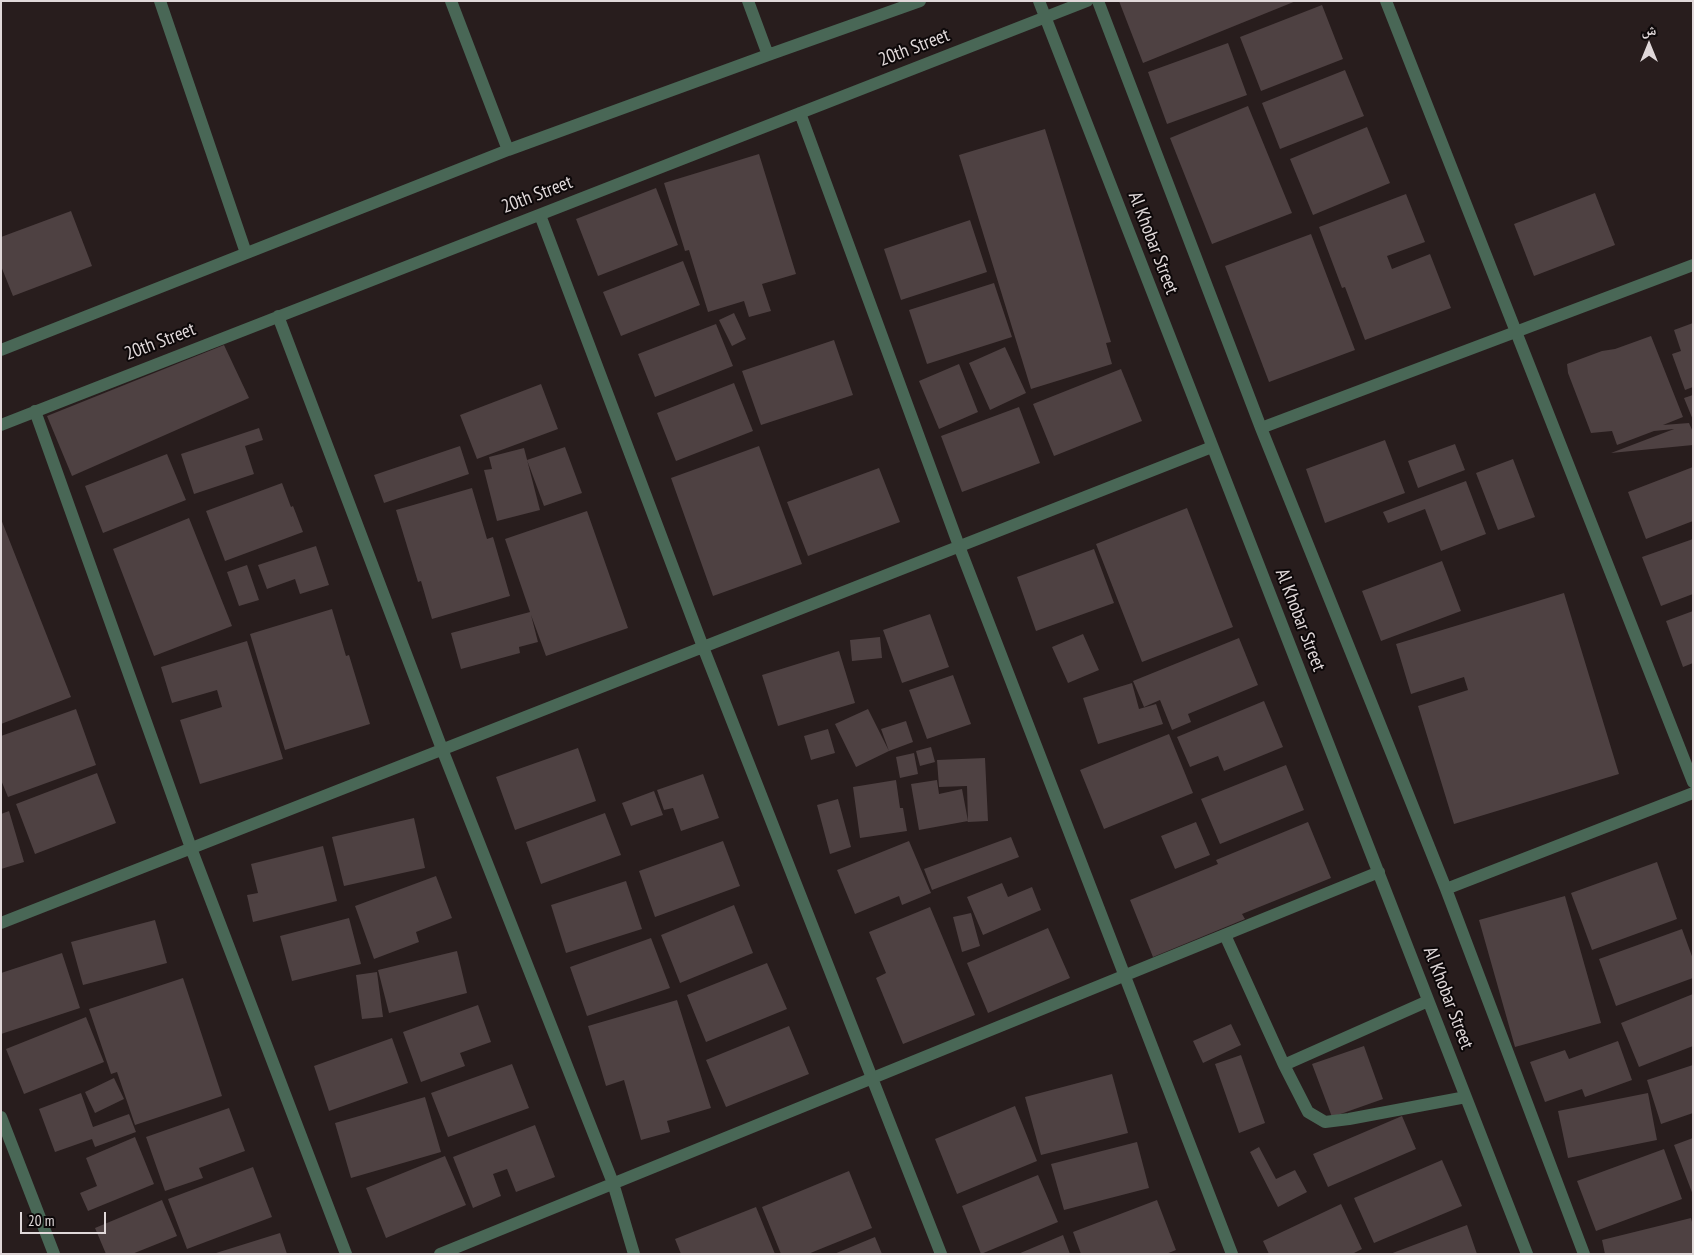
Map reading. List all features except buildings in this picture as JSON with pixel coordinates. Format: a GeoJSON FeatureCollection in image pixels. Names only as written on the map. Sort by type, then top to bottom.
{"type":"FeatureCollection","features":[{"type":"Feature","properties":{"kind":"street"},"geometry":{"type":"LineString","coordinates":[[160,1],[246,253]]}},
{"type":"Feature","properties":{"kind":"street"},"geometry":{"type":"LineString","coordinates":[[451,1],[508,150]]}},
{"type":"Feature","properties":{"kind":"street"},"geometry":{"type":"LineString","coordinates":[[748,1],[768,55]]}},
{"type":"Feature","properties":{"kind":"street"},"geometry":{"type":"LineString","coordinates":[[2,347],[508,150],[920,1]]}},
{"type":"Feature","properties":{"kind":"street","name":"Al Khobar Street"},"geometry":{"type":"LineString","coordinates":[[1038,1],[1527,1254]]}},
{"type":"Feature","properties":{"kind":"street","name":"20th Street"},"geometry":{"type":"LineString","coordinates":[[1,424],[1087,1]]}},
{"type":"Feature","properties":{"kind":"street","name":"Al Khobar Street"},"geometry":{"type":"LineString","coordinates":[[1098,1],[1261,428],[1446,889],[1584,1254]]}},
{"type":"Feature","properties":{"kind":"street"},"geometry":{"type":"LineString","coordinates":[[1386,1],[1693,782]]}},
{"type":"Feature","properties":{"kind":"street"},"geometry":{"type":"LineString","coordinates":[[800,113],[959,546],[1232,1254]]}},
{"type":"Feature","properties":{"kind":"street"},"geometry":{"type":"LineString","coordinates":[[540,214],[703,647],[941,1254]]}},
{"type":"Feature","properties":{"kind":"street"},"geometry":{"type":"LineString","coordinates":[[1261,428],[1693,265]]}},
{"type":"Feature","properties":{"kind":"street"},"geometry":{"type":"LineString","coordinates":[[278,316],[442,749],[612,1184],[634,1254]]}},
{"type":"Feature","properties":{"kind":"street"},"geometry":{"type":"LineString","coordinates":[[35,411],[191,848],[346,1254]]}},
{"type":"Feature","properties":{"kind":"street"},"geometry":{"type":"LineString","coordinates":[[1,923],[1212,447]]}},
{"type":"Feature","properties":{"kind":"street"},"geometry":{"type":"LineString","coordinates":[[1446,889],[1693,793]]}},
{"type":"Feature","properties":{"kind":"street"},"geometry":{"type":"LineString","coordinates":[[440,1254],[1379,872]]}},
{"type":"Feature","properties":{"kind":"street"},"geometry":{"type":"LineString","coordinates":[[1225,935],[1284,1065],[1308,1112],[1326,1122],[1466,1097]]}},
{"type":"Feature","properties":{"kind":"street"},"geometry":{"type":"LineString","coordinates":[[1284,1065],[1428,1000]]}},
{"type":"Feature","properties":{"kind":"street"},"geometry":{"type":"LineString","coordinates":[[1,1117],[54,1254]]}}]}
